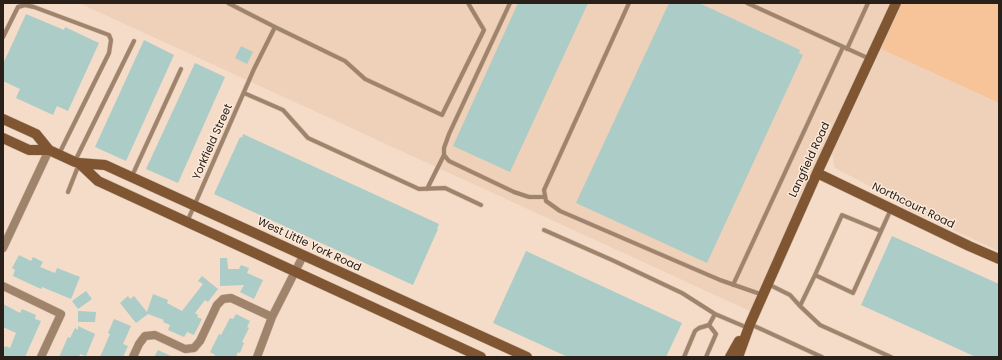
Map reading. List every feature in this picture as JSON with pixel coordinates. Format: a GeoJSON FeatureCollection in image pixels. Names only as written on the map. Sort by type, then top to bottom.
{"type":"FeatureCollection","features":[{"type":"Feature","properties":{"kind":"main road","name":"Langfield Road"},"geometry":{"type":"LineString","coordinates":[[738,357],[762,296],[896,3]]}},
{"type":"Feature","properties":{"kind":"main road","name":"West Little York Road"},"geometry":{"type":"LineString","coordinates":[[3,119],[36,134],[50,150]]}},
{"type":"Feature","properties":{"kind":"main road","name":"West Little York Road"},"geometry":{"type":"LineString","coordinates":[[3,138],[29,150],[50,150],[77,162],[105,165],[527,357]]}},
{"type":"Feature","properties":{"kind":"main road","name":"West Little York Road"},"geometry":{"type":"LineString","coordinates":[[77,162],[98,182],[481,357]]}},
{"type":"Feature","properties":{"kind":"main road","name":"Northcourt Road"},"geometry":{"type":"LineString","coordinates":[[817,173],[968,246],[999,259]]}},
{"type":"Feature","properties":{"kind":"main road"},"geometry":{"type":"LineString","coordinates":[[435,336],[442,319]]}},
{"type":"Feature","properties":{"kind":"main road","name":"Langfield Road"},"geometry":{"type":"LineString","coordinates":[[730,357],[749,326]]}},
{"type":"Feature","properties":{"kind":"street"},"geometry":{"type":"LineString","coordinates":[[3,248],[50,150]]}},
{"type":"Feature","properties":{"kind":"street"},"geometry":{"type":"LineString","coordinates":[[257,357],[272,317],[304,256]]}},
{"type":"Feature","properties":{"kind":"street"},"geometry":{"type":"LineString","coordinates":[[3,286],[61,314],[41,357]]}},
{"type":"Feature","properties":{"kind":"street"},"geometry":{"type":"LineString","coordinates":[[133,357],[139,344],[145,336],[155,335],[185,349],[194,348],[200,341],[217,305],[223,298],[231,298],[272,317]]}},
{"type":"Feature","properties":{"kind":"lane"},"geometry":{"type":"LineString","coordinates":[[228,3],[345,61],[365,79],[442,115],[484,30],[468,3]]}},
{"type":"Feature","properties":{"kind":"lane"},"geometry":{"type":"LineString","coordinates":[[427,189],[444,155],[444,148],[449,134],[510,3]]}},
{"type":"Feature","properties":{"kind":"lane"},"geometry":{"type":"LineString","coordinates":[[629,3],[544,190],[546,201],[560,211],[762,296]]}},
{"type":"Feature","properties":{"kind":"lane"},"geometry":{"type":"LineString","coordinates":[[747,3],[755,5],[870,59]]}},
{"type":"Feature","properties":{"kind":"lane"},"geometry":{"type":"LineString","coordinates":[[733,285],[845,48],[868,3]]}},
{"type":"Feature","properties":{"kind":"lane"},"geometry":{"type":"LineString","coordinates":[[3,37],[18,7],[25,5],[109,35],[111,40],[109,53],[59,154]]}},
{"type":"Feature","properties":{"kind":"lane","name":"Yorkfield Street"},"geometry":{"type":"LineString","coordinates":[[187,222],[254,69],[275,27]]}},
{"type":"Feature","properties":{"kind":"lane"},"geometry":{"type":"LineString","coordinates":[[68,192],[77,162],[134,41]]}},
{"type":"Feature","properties":{"kind":"lane"},"geometry":{"type":"LineString","coordinates":[[132,177],[181,69]]}},
{"type":"Feature","properties":{"kind":"lane"},"geometry":{"type":"LineString","coordinates":[[244,93],[283,110],[308,138],[419,189],[445,188],[482,205]]}},
{"type":"Feature","properties":{"kind":"lane"},"geometry":{"type":"LineString","coordinates":[[444,155],[449,161],[514,192],[529,197],[546,197]]}},
{"type":"Feature","properties":{"kind":"lane"},"geometry":{"type":"LineString","coordinates":[[815,275],[853,292],[892,209]]}},
{"type":"Feature","properties":{"kind":"lane"},"geometry":{"type":"LineString","coordinates":[[800,306],[842,215],[881,231]]}},
{"type":"Feature","properties":{"kind":"lane"},"geometry":{"type":"LineString","coordinates":[[544,230],[682,293],[715,314],[749,326],[822,357]]}},
{"type":"Feature","properties":{"kind":"lane"},"geometry":{"type":"LineString","coordinates":[[768,284],[790,295],[820,324],[892,357]]}},
{"type":"Feature","properties":{"kind":"lane"},"geometry":{"type":"LineString","coordinates":[[709,326],[715,314]]}},
{"type":"Feature","properties":{"kind":"lane"},"geometry":{"type":"LineString","coordinates":[[684,357],[695,331],[699,328],[709,326]]}},
{"type":"Feature","properties":{"kind":"lane"},"geometry":{"type":"LineString","coordinates":[[706,357],[716,334],[709,326]]}},
{"type":"Feature","properties":{"kind":"shaded area"},"geometry":{"type":"Polygon","coordinates":[[[79,3],[892,3],[752,312],[79,3]]]}},
{"type":"Feature","properties":{"kind":"shaded area"},"geometry":{"type":"Polygon","coordinates":[[[902,3],[999,3],[999,103],[881,49],[902,3]]]}},
{"type":"Feature","properties":{"kind":"shaded area"},"geometry":{"type":"Polygon","coordinates":[[[881,49],[999,103],[999,251],[905,208],[881,192],[835,168],[832,154],[881,49]]]}},
{"type":"Feature","properties":{"kind":"building"},"geometry":{"type":"Polygon","coordinates":[[[518,3],[588,3],[510,172],[453,146],[518,3]]]}},
{"type":"Feature","properties":{"kind":"building"},"geometry":{"type":"Polygon","coordinates":[[[669,3],[699,3],[800,50],[799,53],[803,55],[707,263],[576,203],[669,3]]]}},
{"type":"Feature","properties":{"kind":"building"},"geometry":{"type":"Polygon","coordinates":[[[26,14],[64,30],[65,27],[99,43],[68,111],[57,106],[53,115],[16,98],[20,89],[3,81],[3,64],[26,14]]]}},
{"type":"Feature","properties":{"kind":"building"},"geometry":{"type":"Polygon","coordinates":[[[144,40],[174,55],[126,161],[95,147],[144,40]]]}},
{"type":"Feature","properties":{"kind":"building"},"geometry":{"type":"Polygon","coordinates":[[[241,46],[253,52],[247,64],[235,58],[241,46]]]}},
{"type":"Feature","properties":{"kind":"building"},"geometry":{"type":"Polygon","coordinates":[[[195,63],[225,77],[178,183],[146,169],[195,63]]]}},
{"type":"Feature","properties":{"kind":"building"},"geometry":{"type":"Polygon","coordinates":[[[243,134],[439,224],[413,285],[214,194],[240,137],[242,138],[243,134]]]}},
{"type":"Feature","properties":{"kind":"building"},"geometry":{"type":"Polygon","coordinates":[[[892,236],[999,284],[999,357],[976,357],[861,305],[892,236]]]}},
{"type":"Feature","properties":{"kind":"building"},"geometry":{"type":"Polygon","coordinates":[[[526,251],[682,323],[666,357],[568,357],[493,323],[526,251]]]}},
{"type":"Feature","properties":{"kind":"building"},"geometry":{"type":"Polygon","coordinates":[[[19,255],[31,261],[33,257],[43,262],[40,267],[55,273],[57,268],[80,277],[71,299],[42,287],[41,289],[13,276],[15,270],[12,268],[19,255]]]}},
{"type":"Feature","properties":{"kind":"building"},"geometry":{"type":"Polygon","coordinates":[[[220,258],[227,258],[228,269],[239,269],[241,265],[249,268],[247,273],[263,280],[254,299],[240,292],[244,285],[220,286],[220,258]]]}},
{"type":"Feature","properties":{"kind":"building"},"geometry":{"type":"Polygon","coordinates":[[[202,276],[218,289],[208,302],[205,300],[195,313],[198,315],[197,317],[202,319],[194,335],[187,332],[184,337],[168,330],[170,325],[163,322],[164,320],[148,314],[136,323],[120,303],[128,296],[130,299],[134,296],[147,312],[153,294],[168,300],[167,303],[182,311],[203,284],[198,281],[202,276]]]}},
{"type":"Feature","properties":{"kind":"building"},"geometry":{"type":"Polygon","coordinates":[[[86,291],[92,299],[78,309],[72,301],[86,291]]]}},
{"type":"Feature","properties":{"kind":"building"},"geometry":{"type":"Polygon","coordinates":[[[3,304],[20,313],[22,309],[36,315],[35,319],[41,321],[25,357],[3,356],[5,346],[10,348],[16,333],[3,327],[3,304]]]}},
{"type":"Feature","properties":{"kind":"building"},"geometry":{"type":"Polygon","coordinates":[[[78,311],[96,312],[95,322],[78,322],[78,311]]]}},
{"type":"Feature","properties":{"kind":"building"},"geometry":{"type":"Polygon","coordinates":[[[236,314],[250,321],[247,327],[249,328],[242,342],[244,343],[240,353],[238,352],[236,357],[214,357],[215,355],[210,352],[219,334],[221,335],[230,318],[233,319],[236,314]]]}},
{"type":"Feature","properties":{"kind":"building"},"geometry":{"type":"Polygon","coordinates":[[[114,319],[131,326],[123,344],[128,346],[123,357],[100,357],[110,334],[108,333],[114,319]]]}},
{"type":"Feature","properties":{"kind":"building"},"geometry":{"type":"Polygon","coordinates":[[[78,326],[95,334],[86,356],[80,354],[79,357],[59,357],[68,337],[70,338],[75,328],[78,330],[78,326]]]}},
{"type":"Feature","properties":{"kind":"building"},"geometry":{"type":"Polygon","coordinates":[[[158,350],[173,357],[154,357],[158,350]]]}}]}
